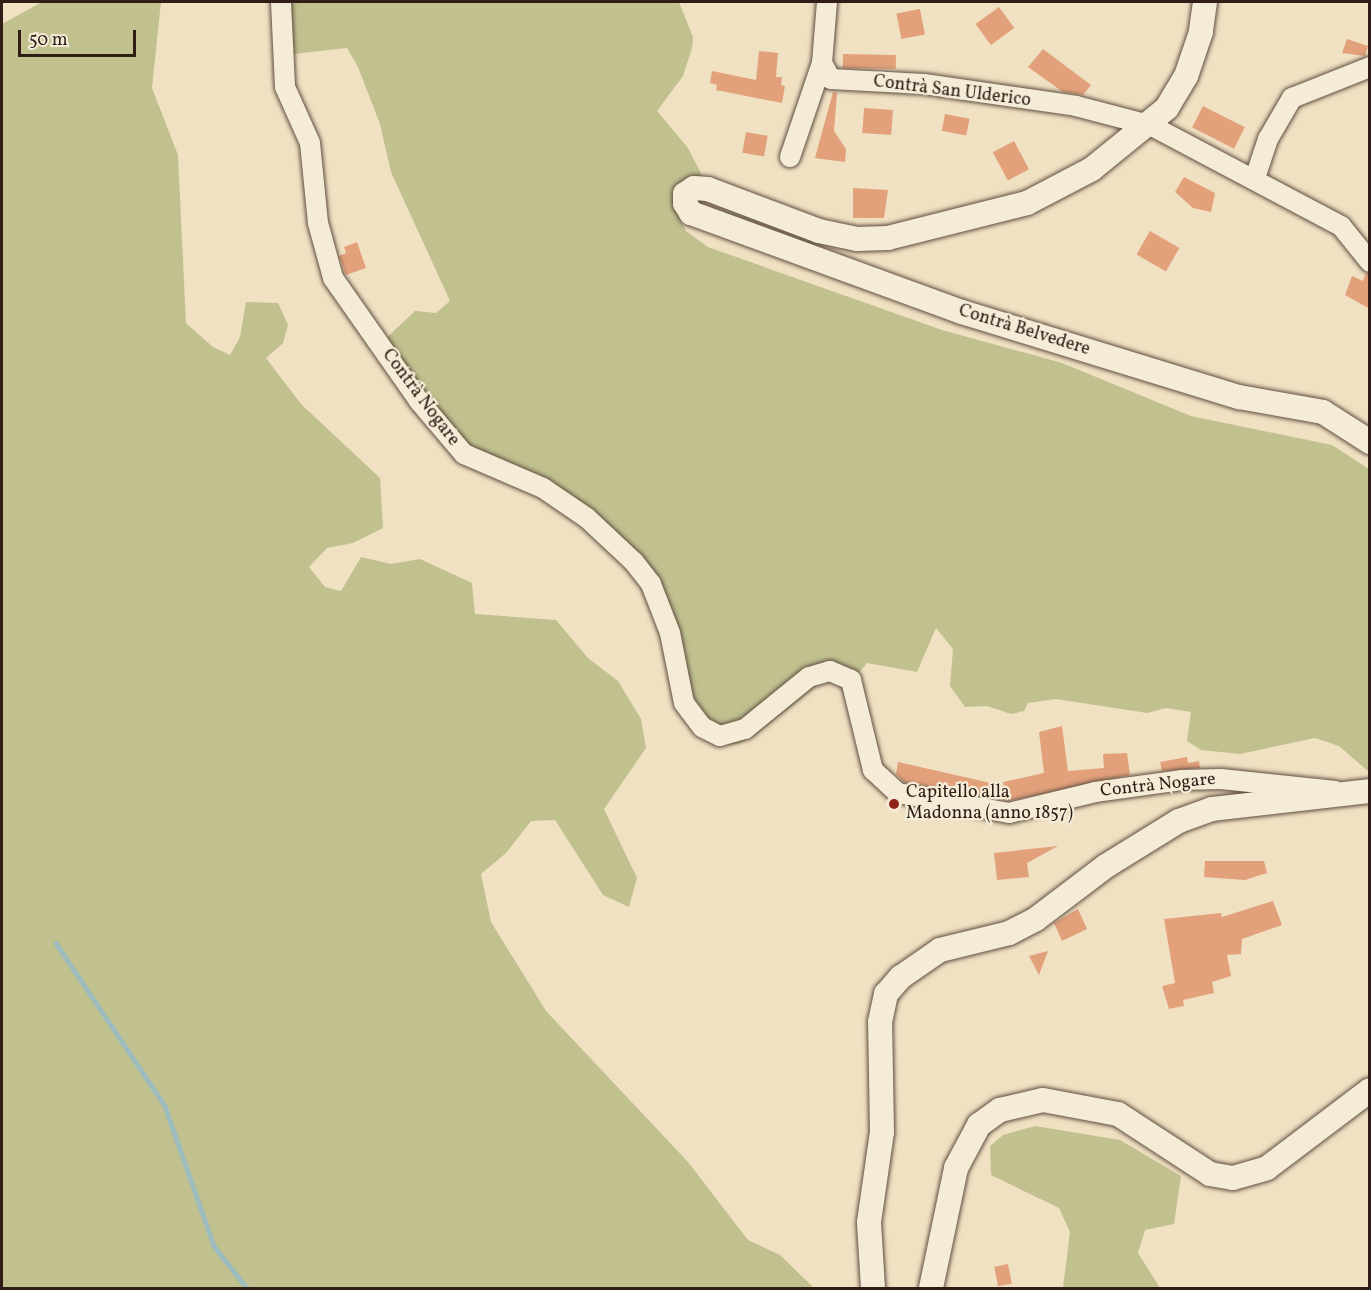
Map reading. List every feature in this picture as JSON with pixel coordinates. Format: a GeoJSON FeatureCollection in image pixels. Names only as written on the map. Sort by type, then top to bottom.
{"type":"FeatureCollection","features":[{"type":"Feature","properties":{"kind":"street","name":"Contrà Nogare"},"geometry":{"type":"LineString","coordinates":[[282,2],[285,87],[310,143],[318,223],[333,278],[419,401],[464,454],[543,488],[587,518],[634,562],[651,584],[670,633],[684,703],[702,727],[720,736],[745,729],[808,677],[830,671],[851,680],[873,770],[898,793],[1009,813],[1066,798],[1180,780],[1315,786],[1341,794]]}},
{"type":"Feature","properties":{"kind":"street"},"geometry":{"type":"LineString","coordinates":[[790,157],[822,63],[826,2]]}},
{"type":"Feature","properties":{"kind":"street"},"geometry":{"type":"LineString","coordinates":[[1205,2],[1201,32],[1185,76],[1152,126],[1255,178],[1341,226],[1370,262]]}},
{"type":"Feature","properties":{"kind":"street","name":"Contrà San Ulderico"},"geometry":{"type":"LineString","coordinates":[[822,63],[831,79],[924,84],[1076,106],[1152,126]]}},
{"type":"Feature","properties":{"kind":"street"},"geometry":{"type":"LineString","coordinates":[[1255,178],[1268,139],[1292,98],[1370,67]]}},
{"type":"Feature","properties":{"kind":"street","name":"Contrà Belvedere"},"geometry":{"type":"LineString","coordinates":[[1152,126],[1092,169],[1028,203],[888,238],[857,239],[819,231],[708,189],[694,188],[685,194],[685,203],[691,213],[962,312],[1228,394],[1323,412],[1370,442]]}},
{"type":"Feature","properties":{"kind":"street"},"geometry":{"type":"LineString","coordinates":[[1341,794],[1370,792]]}},
{"type":"Feature","properties":{"kind":"street","name":"Contrà Nogare"},"geometry":{"type":"LineString","coordinates":[[873,1288],[869,1222],[882,1132],[880,1022],[886,994],[901,977],[940,950],[1009,933],[1036,919],[1106,866],[1179,821],[1212,809],[1341,794]]}},
{"type":"Feature","properties":{"kind":"street"},"geometry":{"type":"LineString","coordinates":[[931,1288],[956,1168],[979,1125],[1000,1110],[1043,1100],[1118,1114],[1210,1174],[1233,1178],[1267,1168],[1370,1090]]}},
{"type":"Feature","properties":{"kind":"green space"},"geometry":{"type":"Polygon","coordinates":[[[42,2],[161,2],[152,88],[178,155],[186,323],[213,347],[230,355],[240,337],[246,302],[278,303],[288,325],[283,343],[266,358],[301,404],[380,478],[383,528],[353,543],[327,548],[309,567],[325,587],[341,591],[361,557],[391,564],[420,559],[472,583],[475,614],[556,620],[588,658],[618,681],[641,719],[646,748],[604,809],[637,878],[629,907],[603,895],[555,820],[531,821],[506,853],[481,874],[491,922],[546,1011],[688,1162],[748,1240],[780,1255],[814,1288],[2,1288],[2,24],[42,2]]]}},
{"type":"Feature","properties":{"kind":"green space"},"geometry":{"type":"Polygon","coordinates":[[[288,2],[679,2],[693,37],[692,48],[683,76],[657,111],[688,148],[707,185],[686,200],[679,217],[686,231],[708,247],[942,330],[1062,363],[1191,416],[1332,445],[1369,469],[1369,772],[1339,746],[1315,738],[1240,754],[1201,750],[1187,741],[1191,712],[1166,708],[1147,713],[1056,699],[1028,703],[1024,711],[1011,714],[987,706],[965,707],[950,686],[953,649],[936,628],[917,672],[867,663],[854,679],[819,684],[754,736],[738,744],[722,745],[694,712],[685,652],[674,619],[608,529],[475,452],[381,343],[415,311],[436,313],[450,301],[391,172],[380,124],[358,67],[347,48],[294,54],[288,2]]]}},
{"type":"Feature","properties":{"kind":"green space"},"geometry":{"type":"Polygon","coordinates":[[[1035,1126],[1120,1140],[1181,1176],[1174,1224],[1145,1230],[1138,1253],[1160,1288],[1063,1288],[1070,1232],[1059,1208],[991,1175],[990,1146],[1003,1135],[1035,1126]]]}},
{"type":"Feature","properties":{"kind":"building"},"geometry":{"type":"Polygon","coordinates":[[[999,7],[1014,28],[991,45],[976,24],[999,7]]]}},
{"type":"Feature","properties":{"kind":"building"},"geometry":{"type":"Polygon","coordinates":[[[920,9],[925,35],[901,39],[896,14],[920,9]]]}},
{"type":"Feature","properties":{"kind":"building"},"geometry":{"type":"Polygon","coordinates":[[[1347,39],[1368,46],[1365,56],[1342,53],[1347,39]]]}},
{"type":"Feature","properties":{"kind":"building"},"geometry":{"type":"Polygon","coordinates":[[[1043,49],[1091,85],[1083,95],[1063,92],[1028,67],[1043,49]]]}},
{"type":"Feature","properties":{"kind":"building"},"geometry":{"type":"Polygon","coordinates":[[[759,51],[778,53],[776,77],[782,77],[781,85],[785,86],[782,103],[716,90],[717,85],[710,83],[712,71],[756,80],[759,51]]]}},
{"type":"Feature","properties":{"kind":"building"},"geometry":{"type":"Polygon","coordinates":[[[843,54],[896,55],[896,69],[843,68],[843,54]]]}},
{"type":"Feature","properties":{"kind":"building"},"geometry":{"type":"Polygon","coordinates":[[[833,92],[837,93],[834,131],[846,149],[845,162],[815,158],[833,92]]]}},
{"type":"Feature","properties":{"kind":"building"},"geometry":{"type":"Polygon","coordinates":[[[1203,106],[1245,127],[1234,149],[1192,127],[1203,106]]]}},
{"type":"Feature","properties":{"kind":"building"},"geometry":{"type":"Polygon","coordinates":[[[864,108],[893,110],[891,135],[862,133],[864,108]]]}},
{"type":"Feature","properties":{"kind":"building"},"geometry":{"type":"Polygon","coordinates":[[[945,114],[970,119],[966,135],[942,131],[945,114]]]}},
{"type":"Feature","properties":{"kind":"building"},"geometry":{"type":"Polygon","coordinates":[[[746,132],[768,136],[764,157],[742,153],[746,132]]]}},
{"type":"Feature","properties":{"kind":"building"},"geometry":{"type":"Polygon","coordinates":[[[1014,141],[1029,169],[1008,181],[993,152],[1014,141]]]}},
{"type":"Feature","properties":{"kind":"building"},"geometry":{"type":"Polygon","coordinates":[[[1184,177],[1215,193],[1211,212],[1193,208],[1175,192],[1184,177]]]}},
{"type":"Feature","properties":{"kind":"building"},"geometry":{"type":"Polygon","coordinates":[[[853,188],[888,190],[884,218],[853,218],[853,188]]]}},
{"type":"Feature","properties":{"kind":"building"},"geometry":{"type":"Polygon","coordinates":[[[1150,231],[1179,248],[1166,271],[1136,254],[1150,231]]]}},
{"type":"Feature","properties":{"kind":"building"},"geometry":{"type":"Polygon","coordinates":[[[357,242],[366,268],[346,275],[339,256],[346,253],[344,247],[357,242]]]}},
{"type":"Feature","properties":{"kind":"building"},"geometry":{"type":"Polygon","coordinates":[[[1366,273],[1370,274],[1370,309],[1345,295],[1352,276],[1363,281],[1366,273]]]}},
{"type":"Feature","properties":{"kind":"building"},"geometry":{"type":"Polygon","coordinates":[[[1062,726],[1068,771],[1104,768],[1103,754],[1127,753],[1130,775],[1009,801],[904,782],[896,774],[898,762],[1004,786],[1003,782],[1044,773],[1039,732],[1062,726]]]}},
{"type":"Feature","properties":{"kind":"building"},"geometry":{"type":"Polygon","coordinates":[[[1187,757],[1188,763],[1199,761],[1200,768],[1162,771],[1160,762],[1187,757]]]}},
{"type":"Feature","properties":{"kind":"building"},"geometry":{"type":"Polygon","coordinates":[[[1058,846],[1027,863],[1029,877],[997,880],[994,853],[1058,846]]]}},
{"type":"Feature","properties":{"kind":"building"},"geometry":{"type":"Polygon","coordinates":[[[1205,861],[1264,861],[1267,873],[1245,880],[1204,877],[1205,861]]]}},
{"type":"Feature","properties":{"kind":"building"},"geometry":{"type":"Polygon","coordinates":[[[1273,901],[1282,925],[1242,939],[1241,954],[1227,955],[1231,976],[1212,982],[1214,993],[1183,1000],[1184,1006],[1169,1009],[1162,986],[1175,983],[1164,919],[1221,913],[1222,917],[1273,901]]]}},
{"type":"Feature","properties":{"kind":"building"},"geometry":{"type":"Polygon","coordinates":[[[1078,909],[1087,929],[1062,941],[1054,923],[1078,909]]]}},
{"type":"Feature","properties":{"kind":"building"},"geometry":{"type":"Polygon","coordinates":[[[1048,951],[1039,975],[1029,956],[1048,951]]]}},
{"type":"Feature","properties":{"kind":"building"},"geometry":{"type":"Polygon","coordinates":[[[1008,1264],[1012,1284],[998,1286],[994,1267],[1008,1264]]]}},
{"type":"Feature","properties":{"kind":"waterway"},"geometry":{"type":"LineString","coordinates":[[56,943],[165,1106],[214,1246],[247,1288]]}},
{"type":"Feature","properties":{"kind":"place","name":"Capitello alla Madonna (anno 1857)"},"geometry":{"type":"Point","coordinates":[894,804]}}]}
